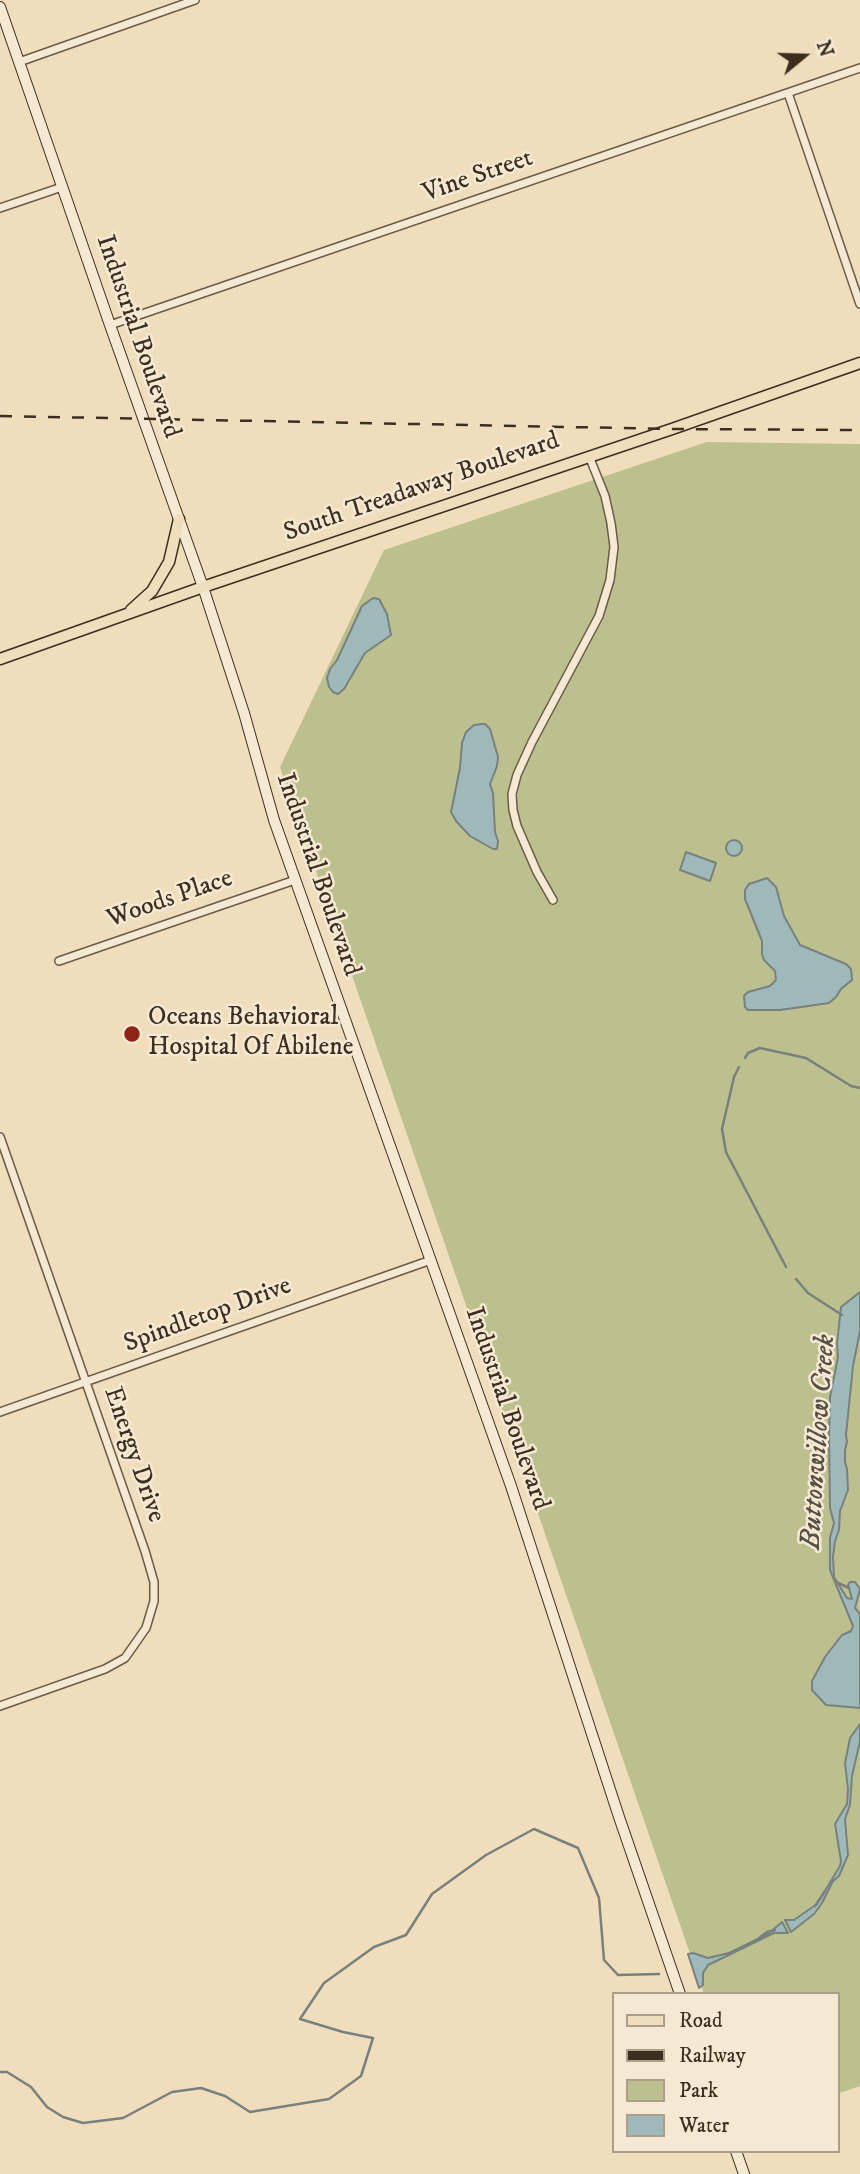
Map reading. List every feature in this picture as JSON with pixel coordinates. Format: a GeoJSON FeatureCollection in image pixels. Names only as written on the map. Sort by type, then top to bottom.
{"type":"FeatureCollection","features":[{"type":"Feature","properties":{"kind":"main road","name":"Industrial Boulevard"},"geometry":{"type":"LineString","coordinates":[[0,7],[203,587],[274,820],[511,1486],[679,1992]]}},
{"type":"Feature","properties":{"kind":"main road","name":"South Treadaway Boulevard"},"geometry":{"type":"LineString","coordinates":[[0,659],[860,363]]}},
{"type":"Feature","properties":{"kind":"main road"},"geometry":{"type":"LineString","coordinates":[[128,614],[152,591],[169,562],[179,519]]}},
{"type":"Feature","properties":{"kind":"main road"},"geometry":{"type":"LineString","coordinates":[[737,2153],[744,2174]]}},
{"type":"Feature","properties":{"kind":"street"},"geometry":{"type":"LineString","coordinates":[[19,62],[195,0]]}},
{"type":"Feature","properties":{"kind":"street","name":"Vine Street"},"geometry":{"type":"LineString","coordinates":[[110,325],[860,68]]}},
{"type":"Feature","properties":{"kind":"street"},"geometry":{"type":"LineString","coordinates":[[788,93],[860,304]]}},
{"type":"Feature","properties":{"kind":"street"},"geometry":{"type":"LineString","coordinates":[[0,208],[62,187]]}},
{"type":"Feature","properties":{"kind":"street"},"geometry":{"type":"LineString","coordinates":[[553,900],[537,872],[517,826],[512,794],[517,775],[532,742],[599,616],[610,580],[614,547],[611,523],[605,496],[589,456]]}},
{"type":"Feature","properties":{"kind":"street","name":"Woods Place"},"geometry":{"type":"LineString","coordinates":[[59,961],[295,880]]}},
{"type":"Feature","properties":{"kind":"street","name":"Energy Drive"},"geometry":{"type":"LineString","coordinates":[[0,1137],[154,1582],[151,1616],[141,1638],[125,1658],[105,1670],[0,1706]]}},
{"type":"Feature","properties":{"kind":"street","name":"Spindletop Drive"},"geometry":{"type":"LineString","coordinates":[[0,1412],[431,1260]]}},
{"type":"Feature","properties":{"kind":"green space"},"geometry":{"type":"Polygon","coordinates":[[[707,442],[860,444],[860,2086],[839,2093],[839,1992],[703,1992],[280,767],[384,550],[707,442]]]}},
{"type":"Feature","properties":{"kind":"water"},"geometry":{"type":"Polygon","coordinates":[[[373,598],[379,599],[387,614],[391,635],[365,653],[344,689],[338,694],[329,687],[327,678],[330,669],[337,660],[362,606],[373,598]]]}},
{"type":"Feature","properties":{"kind":"water"},"geometry":{"type":"Polygon","coordinates":[[[485,724],[490,729],[498,757],[490,784],[497,849],[470,836],[451,812],[466,732],[474,725],[485,724]]]}},
{"type":"Feature","properties":{"kind":"water"},"geometry":{"type":"Polygon","coordinates":[[[734,840],[740,842],[740,854],[734,856],[728,854],[726,848],[728,842],[734,840]]]}},
{"type":"Feature","properties":{"kind":"water"},"geometry":{"type":"Polygon","coordinates":[[[686,852],[716,863],[710,881],[680,870],[686,852]]]}},
{"type":"Feature","properties":{"kind":"water"},"geometry":{"type":"Polygon","coordinates":[[[767,878],[776,887],[784,916],[800,945],[846,964],[851,969],[852,980],[829,1003],[780,1010],[748,1010],[745,1007],[744,996],[748,992],[770,986],[776,980],[775,971],[764,960],[762,941],[745,899],[745,890],[749,884],[767,878]]]}},
{"type":"Feature","properties":{"kind":"water"},"geometry":{"type":"Polygon","coordinates":[[[860,1292],[860,1331],[853,1366],[845,1450],[848,1490],[840,1511],[833,1557],[834,1577],[847,1598],[852,1599],[848,1585],[850,1582],[855,1582],[860,1589],[855,1608],[860,1614],[860,1708],[826,1705],[812,1690],[812,1681],[825,1657],[842,1635],[851,1631],[853,1626],[830,1570],[830,1538],[834,1523],[830,1508],[829,1436],[830,1397],[838,1357],[841,1307],[860,1292]]]}},
{"type":"Feature","properties":{"kind":"water"},"geometry":{"type":"Polygon","coordinates":[[[860,1724],[850,1805],[845,1819],[848,1855],[839,1876],[833,1881],[814,1914],[791,1932],[785,1920],[794,1920],[817,1904],[840,1866],[835,1824],[847,1804],[845,1763],[850,1738],[860,1724]]]}},
{"type":"Feature","properties":{"kind":"water"},"geometry":{"type":"Polygon","coordinates":[[[782,1922],[788,1933],[774,1933],[708,1965],[703,1973],[703,1985],[699,1988],[688,1954],[708,1958],[729,1953],[768,1934],[782,1922]]]}},
{"type":"Feature","properties":{"kind":"waterway","name":"Buttonwillow Creek"},"geometry":{"type":"LineString","coordinates":[[745,1058],[748,1053],[760,1048],[806,1058],[851,1086],[860,1088]]}},
{"type":"Feature","properties":{"kind":"waterway","name":"Buttonwillow Creek"},"geometry":{"type":"LineString","coordinates":[[739,1067],[734,1077],[722,1129],[726,1152],[786,1267]]}},
{"type":"Feature","properties":{"kind":"waterway","name":"Buttonwillow Creek"},"geometry":{"type":"LineString","coordinates":[[796,1279],[808,1293],[842,1315]]}},
{"type":"Feature","properties":{"kind":"waterway","name":"Buttonwillow Creek"},"geometry":{"type":"LineString","coordinates":[[836,1582],[849,1588]]}},
{"type":"Feature","properties":{"kind":"waterway","name":"Buttonwillow Creek"},"geometry":{"type":"LineString","coordinates":[[0,2072],[7,2072],[31,2087],[47,2107],[63,2117],[83,2123],[123,2118],[172,2092],[201,2088],[225,2096],[250,2112],[329,2099],[361,2076],[373,2038],[300,2019],[324,1983],[374,1947],[406,1935],[432,1894],[486,1855],[534,1829],[578,1848],[599,1898],[604,1960],[618,1975],[659,1974]]}},
{"type":"Feature","properties":{"kind":"waterway","name":"Buttonwillow Creek"},"geometry":{"type":"LineString","coordinates":[[815,1906],[825,1891]]}},
{"type":"Feature","properties":{"kind":"waterway","name":"Buttonwillow Creek"},"geometry":{"type":"LineString","coordinates":[[759,1938],[775,1930]]}},
{"type":"Feature","properties":{"kind":"railway"},"geometry":{"type":"LineString","coordinates":[[0,416],[860,430]]}},
{"type":"Feature","properties":{"kind":"place","name":"Oceans Behavioral Hospital Of Abilene"},"geometry":{"type":"Point","coordinates":[132,1034]}}]}
